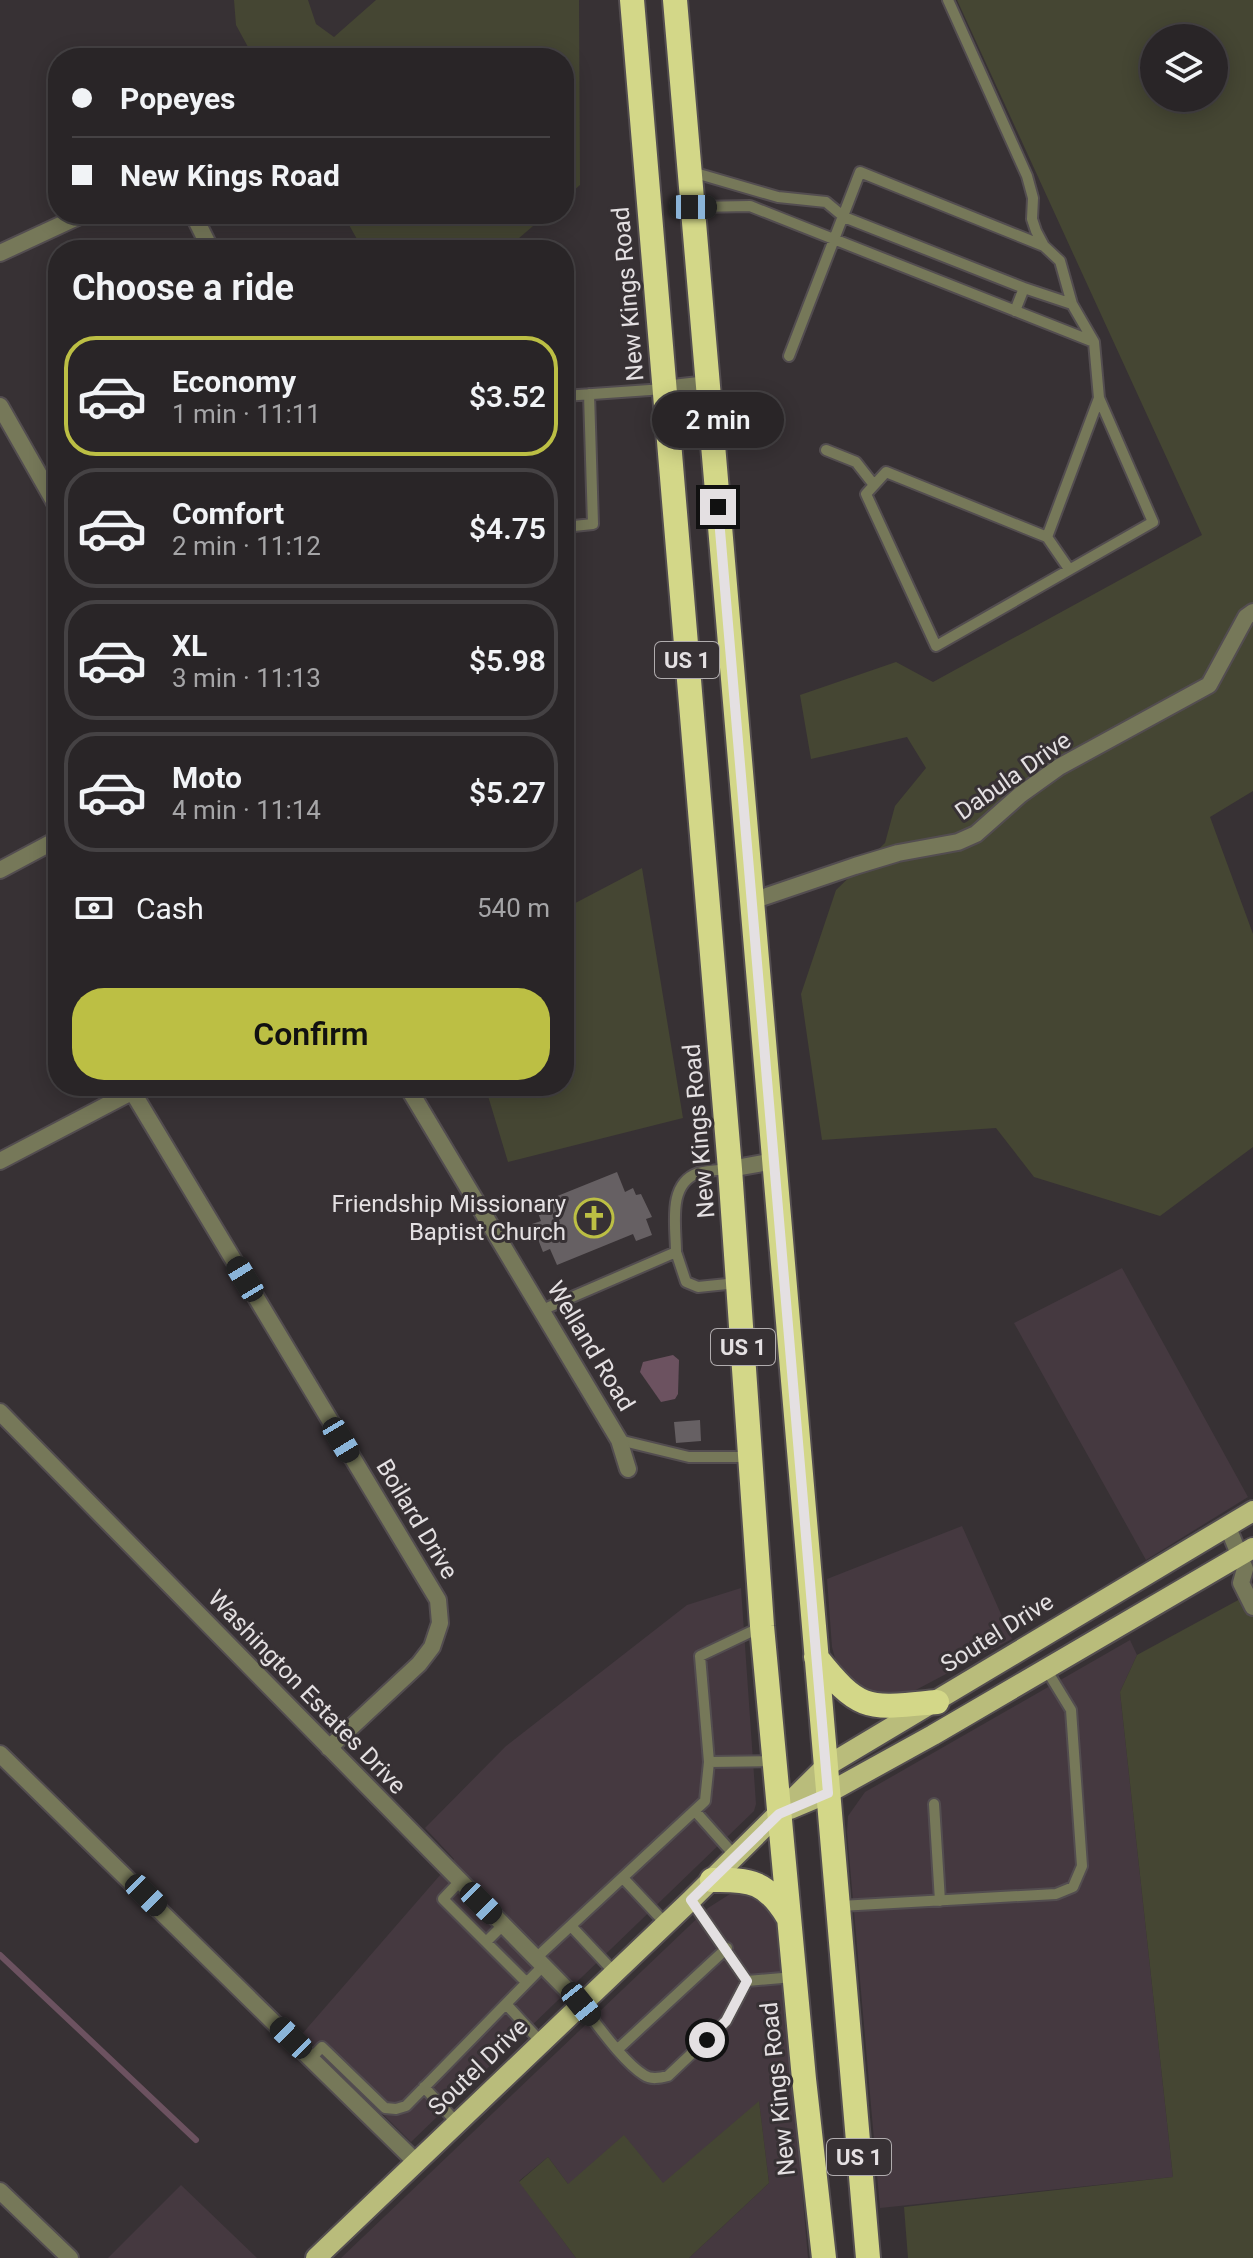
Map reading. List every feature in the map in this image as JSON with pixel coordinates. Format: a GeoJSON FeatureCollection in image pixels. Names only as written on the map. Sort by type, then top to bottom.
{"type":"FeatureCollection","features":[{"type":"Feature","properties":{"kind":"highway","name":"New Kings Road"},"geometry":{"type":"LineString","coordinates":[[632,0],[730,1169],[762,1626],[788,1917],[824,2258]]}},
{"type":"Feature","properties":{"kind":"highway","name":"US 1"},"geometry":{"type":"LineString","coordinates":[[675,0],[868,2258]]}},
{"type":"Feature","properties":{"kind":"highway"},"geometry":{"type":"LineString","coordinates":[[816,1657],[833,1679],[857,1700],[878,1707],[937,1702]]}},
{"type":"Feature","properties":{"kind":"highway"},"geometry":{"type":"LineString","coordinates":[[712,1880],[740,1879],[763,1886],[776,1897],[788,1917]]}},
{"type":"Feature","properties":{"kind":"main road","name":"Soutel Drive"},"geometry":{"type":"LineString","coordinates":[[316,2258],[736,1857],[825,1767],[937,1702],[1076,1614],[1253,1511]]}},
{"type":"Feature","properties":{"kind":"main road","name":"Soutel Drive"},"geometry":{"type":"LineString","coordinates":[[779,1814],[828,1793],[1046,1669],[1247,1561]]}},
{"type":"Feature","properties":{"kind":"street"},"geometry":{"type":"LineString","coordinates":[[0,253],[62,224]]}},
{"type":"Feature","properties":{"kind":"street"},"geometry":{"type":"LineString","coordinates":[[664,389],[708,384]]}},
{"type":"Feature","properties":{"kind":"street"},"geometry":{"type":"LineString","coordinates":[[0,406],[48,490]]}},
{"type":"Feature","properties":{"kind":"street","name":"Dabula Drive"},"geometry":{"type":"LineString","coordinates":[[752,901],[898,853],[958,842],[976,834],[1020,795],[1059,767],[1209,685],[1246,617],[1253,612]]}},
{"type":"Feature","properties":{"kind":"street"},"geometry":{"type":"LineString","coordinates":[[0,870],[48,844]]}},
{"type":"Feature","properties":{"kind":"street"},"geometry":{"type":"LineString","coordinates":[[0,1161],[125,1096]]}},
{"type":"Feature","properties":{"kind":"street","name":"Boilard Drive"},"geometry":{"type":"LineString","coordinates":[[142,1096],[438,1600],[440,1623],[432,1647],[419,1664],[329,1748]]}},
{"type":"Feature","properties":{"kind":"street","name":"Welland Road"},"geometry":{"type":"LineString","coordinates":[[413,1096],[619,1440],[628,1469]]}},
{"type":"Feature","properties":{"kind":"street"},"geometry":{"type":"LineString","coordinates":[[730,1169],[774,1161]]}},
{"type":"Feature","properties":{"kind":"street","name":"Washington Estates Drive"},"geometry":{"type":"LineString","coordinates":[[0,1412],[581,2004]]}},
{"type":"Feature","properties":{"kind":"street"},"geometry":{"type":"LineString","coordinates":[[1227,1525],[1247,1561],[1241,1583],[1253,1607]]}},
{"type":"Feature","properties":{"kind":"street"},"geometry":{"type":"LineString","coordinates":[[0,1754],[311,2058],[379,2113],[416,2162]]}},
{"type":"Feature","properties":{"kind":"street"},"geometry":{"type":"LineString","coordinates":[[0,2191],[70,2258]]}},
{"type":"Feature","properties":{"kind":"lane"},"geometry":{"type":"LineString","coordinates":[[948,0],[1027,176],[1033,198],[1032,219],[1044,246]]}},
{"type":"Feature","properties":{"kind":"lane"},"geometry":{"type":"LineString","coordinates":[[690,172],[778,197],[826,202],[844,217],[1072,304]]}},
{"type":"Feature","properties":{"kind":"lane"},"geometry":{"type":"LineString","coordinates":[[789,356],[860,172],[1044,246],[1060,261],[1072,304],[1094,342],[1099,398],[1153,522],[936,646],[866,494],[886,472],[1047,537],[1069,569]]}},
{"type":"Feature","properties":{"kind":"lane"},"geometry":{"type":"LineString","coordinates":[[693,207],[750,206],[1094,342]]}},
{"type":"Feature","properties":{"kind":"lane"},"geometry":{"type":"LineString","coordinates":[[1015,311],[1024,288]]}},
{"type":"Feature","properties":{"kind":"lane"},"geometry":{"type":"LineString","coordinates":[[574,395],[664,389]]}},
{"type":"Feature","properties":{"kind":"lane"},"geometry":{"type":"LineString","coordinates":[[574,526],[593,524],[589,394]]}},
{"type":"Feature","properties":{"kind":"lane"},"geometry":{"type":"LineString","coordinates":[[1047,537],[1099,398]]}},
{"type":"Feature","properties":{"kind":"lane"},"geometry":{"type":"LineString","coordinates":[[826,450],[856,462],[874,485]]}},
{"type":"Feature","properties":{"kind":"lane"},"geometry":{"type":"LineString","coordinates":[[730,1169],[699,1173],[684,1181],[676,1195],[676,1252],[686,1282],[698,1287],[739,1282]]}},
{"type":"Feature","properties":{"kind":"lane"},"geometry":{"type":"LineString","coordinates":[[542,1310],[676,1252]]}},
{"type":"Feature","properties":{"kind":"lane"},"geometry":{"type":"LineString","coordinates":[[619,1440],[689,1457],[751,1457]]}},
{"type":"Feature","properties":{"kind":"lane"},"geometry":{"type":"LineString","coordinates":[[379,2113],[406,2106],[506,2004],[571,1926],[705,1801],[709,1762],[700,1656],[762,1626]]}},
{"type":"Feature","properties":{"kind":"lane"},"geometry":{"type":"LineString","coordinates":[[838,1907],[1056,1894],[1073,1887],[1082,1866],[1071,1710],[1046,1669]]}},
{"type":"Feature","properties":{"kind":"lane"},"geometry":{"type":"LineString","coordinates":[[709,1762],[774,1761]]}},
{"type":"Feature","properties":{"kind":"lane"},"geometry":{"type":"LineString","coordinates":[[934,1804],[940,1901]]}},
{"type":"Feature","properties":{"kind":"lane"},"geometry":{"type":"LineString","coordinates":[[695,1811],[736,1857]]}},
{"type":"Feature","properties":{"kind":"lane"},"geometry":{"type":"LineString","coordinates":[[623,1878],[666,1924]]}},
{"type":"Feature","properties":{"kind":"lane"},"geometry":{"type":"LineString","coordinates":[[460,1881],[443,1899],[526,1982]]}},
{"type":"Feature","properties":{"kind":"lane"},"geometry":{"type":"LineString","coordinates":[[691,1900],[747,1981]]}},
{"type":"Feature","properties":{"kind":"lane"},"geometry":{"type":"LineString","coordinates":[[486,1942],[503,1925]]}},
{"type":"Feature","properties":{"kind":"lane"},"geometry":{"type":"LineString","coordinates":[[571,1926],[615,1973]]}},
{"type":"Feature","properties":{"kind":"lane"},"geometry":{"type":"LineString","coordinates":[[618,2049],[727,1948]]}},
{"type":"Feature","properties":{"kind":"lane"},"geometry":{"type":"LineString","coordinates":[[747,1981],[794,1977]]}},
{"type":"Feature","properties":{"kind":"lane"},"geometry":{"type":"LineString","coordinates":[[581,2004],[645,2076],[657,2079],[668,2076],[726,2021],[747,1981]]}},
{"type":"Feature","properties":{"kind":"lane"},"geometry":{"type":"LineString","coordinates":[[506,2004],[541,2042]]}},
{"type":"Feature","properties":{"kind":"lane"},"geometry":{"type":"LineString","coordinates":[[424,2087],[457,2123]]}},
{"type":"Feature","properties":{"kind":"shaded area"},"geometry":{"type":"Polygon","coordinates":[[[1122,1268],[1248,1497],[1146,1560],[1014,1323],[1122,1268]]]}},
{"type":"Feature","properties":{"kind":"shaded area"},"geometry":{"type":"Polygon","coordinates":[[[673,1355],[679,1360],[678,1394],[675,1399],[661,1402],[640,1372],[643,1362],[673,1355]]]}},
{"type":"Feature","properties":{"kind":"shaded area"},"geometry":{"type":"Polygon","coordinates":[[[962,1526],[1012,1639],[912,1692],[890,1697],[870,1696],[838,1669],[832,1647],[827,1579],[962,1526]]]}},
{"type":"Feature","properties":{"kind":"shaded area"},"geometry":{"type":"Polygon","coordinates":[[[741,1588],[756,1804],[754,1811],[411,2142],[302,2034],[454,1859],[425,1828],[506,1746],[687,1605],[741,1588]]]}},
{"type":"Feature","properties":{"kind":"shaded area"},"geometry":{"type":"Polygon","coordinates":[[[1130,1640],[1137,1655],[1120,1692],[1173,2177],[880,2208],[848,1816],[865,1792],[1130,1640]]]}},
{"type":"Feature","properties":{"kind":"shaded area"},"geometry":{"type":"Polygon","coordinates":[[[757,1891],[779,1921],[808,2258],[689,2258],[769,2183],[759,2102],[663,2184],[568,2184],[548,2157],[519,2181],[576,2258],[341,2258],[708,1908],[730,1894],[757,1891]]]}},
{"type":"Feature","properties":{"kind":"shaded area"},"geometry":{"type":"Polygon","coordinates":[[[181,2185],[257,2258],[108,2258],[181,2185]]]}},
{"type":"Feature","properties":{"kind":"green space"},"geometry":{"type":"Polygon","coordinates":[[[234,0],[308,0],[316,24],[334,37],[376,0],[579,0],[580,185],[574,190],[574,48],[249,48],[236,25],[234,0]]]}},
{"type":"Feature","properties":{"kind":"green space"},"geometry":{"type":"Polygon","coordinates":[[[957,0],[1253,0],[1253,791],[1210,817],[1253,934],[1253,1147],[1160,1216],[1034,1177],[996,1128],[822,1140],[801,994],[836,890],[885,843],[895,806],[926,768],[907,737],[811,759],[800,695],[896,662],[933,682],[1202,535],[957,0]]]}},
{"type":"Feature","properties":{"kind":"green space"},"geometry":{"type":"Polygon","coordinates":[[[349,224],[535,224],[517,240],[357,240],[349,224]]]}},
{"type":"Feature","properties":{"kind":"green space"},"geometry":{"type":"Polygon","coordinates":[[[642,868],[683,1118],[508,1162],[488,1096],[574,1096],[574,904],[642,868]]]}},
{"type":"Feature","properties":{"kind":"green space"},"geometry":{"type":"Polygon","coordinates":[[[1253,1592],[1253,2258],[908,2258],[904,2207],[1173,2177],[1120,1692],[1137,1655],[1253,1592]]]}},
{"type":"Feature","properties":{"kind":"green space"},"geometry":{"type":"Polygon","coordinates":[[[759,2101],[769,2183],[689,2258],[576,2258],[519,2182],[548,2157],[568,2184],[624,2135],[663,2183],[759,2101]]]}},
{"type":"Feature","properties":{"kind":"building","name":"Friendship Missionary Baptist Church"},"geometry":{"type":"Polygon","coordinates":[[[617,1172],[625,1192],[633,1188],[636,1195],[641,1194],[652,1217],[646,1219],[652,1235],[636,1241],[633,1234],[557,1265],[550,1249],[543,1252],[532,1224],[541,1221],[535,1205],[617,1172]]]}},
{"type":"Feature","properties":{"kind":"building"},"geometry":{"type":"Polygon","coordinates":[[[700,1420],[701,1441],[676,1443],[674,1422],[700,1420]]]}},
{"type":"Feature","properties":{"kind":"waterway"},"geometry":{"type":"LineString","coordinates":[[0,1955],[196,2140]]}},
{"type":"Feature","properties":{"kind":"place","name":"Friendship Missionary Baptist Church"},"geometry":{"type":"Point","coordinates":[594,1218]}},
{"type":"Feature","properties":{"kind":"route"},"geometry":{"type":"LineString","coordinates":[[707,2040],[726,2021],[747,1981],[691,1900],[779,1814],[828,1793],[718,507]]}}]}
